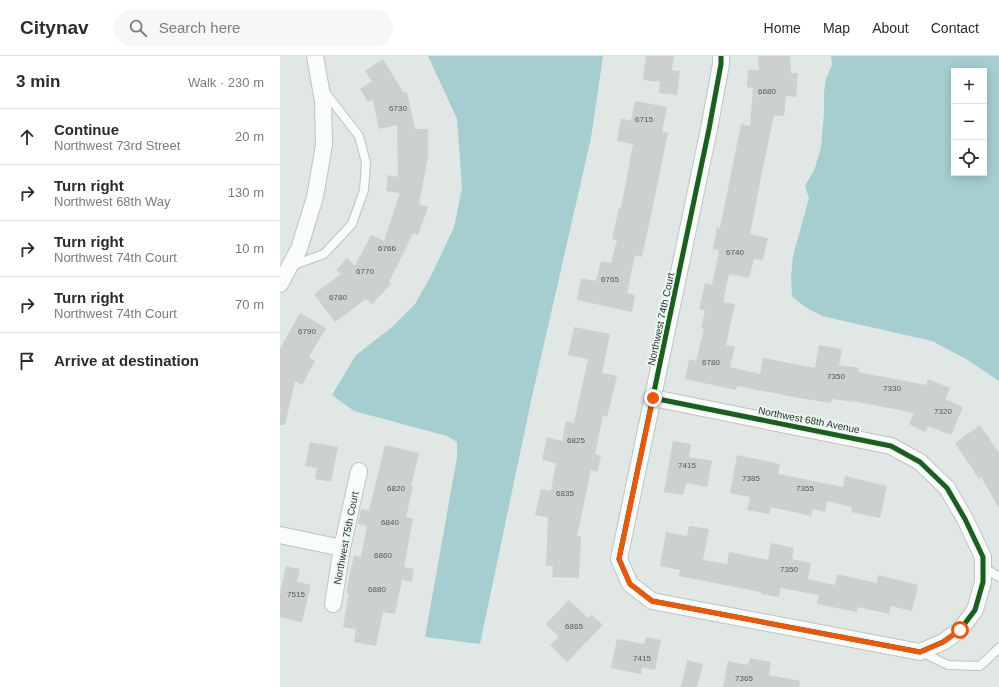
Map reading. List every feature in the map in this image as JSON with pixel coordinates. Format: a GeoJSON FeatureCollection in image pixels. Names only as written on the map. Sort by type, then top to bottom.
{"type":"FeatureCollection","features":[{"type":"Feature","properties":{"kind":"street"},"geometry":{"type":"LineString","coordinates":[[280,284],[299,249],[315,197],[324,145],[323,101],[315,56]]}},
{"type":"Feature","properties":{"kind":"street","name":"Northwest 74th Court"},"geometry":{"type":"LineString","coordinates":[[721,56],[721,64],[709,129],[619,559],[630,584],[652,601],[920,652]]}},
{"type":"Feature","properties":{"kind":"street","name":"Northwest 68th Avenue"},"geometry":{"type":"LineString","coordinates":[[653,398],[891,446],[920,462],[947,488],[965,519],[983,557],[984,582],[975,610],[960,630],[943,642],[920,652]]}},
{"type":"Feature","properties":{"kind":"street","name":"Northwest 75th Court"},"geometry":{"type":"LineString","coordinates":[[333,604],[342,548],[359,471]]}},
{"type":"Feature","properties":{"kind":"street"},"geometry":{"type":"LineString","coordinates":[[280,535],[342,548]]}},
{"type":"Feature","properties":{"kind":"lane"},"geometry":{"type":"LineString","coordinates":[[289,268],[324,254],[352,224],[364,190],[366,163],[359,136],[320,86]]}},
{"type":"Feature","properties":{"kind":"lane"},"geometry":{"type":"LineString","coordinates":[[983,567],[999,578]]}},
{"type":"Feature","properties":{"kind":"lane"},"geometry":{"type":"LineString","coordinates":[[920,652],[948,665],[980,666],[999,648]]}},
{"type":"Feature","properties":{"kind":"water"},"geometry":{"type":"Polygon","coordinates":[[[428,56],[603,56],[591,138],[531,401],[480,644],[425,637],[457,457],[457,442],[447,436],[354,411],[332,395],[356,355],[392,327],[415,304],[432,274],[454,227],[462,188],[457,119],[428,56]]]}},
{"type":"Feature","properties":{"kind":"water"},"geometry":{"type":"Polygon","coordinates":[[[831,56],[999,56],[999,381],[966,359],[932,341],[822,316],[805,307],[792,296],[791,278],[793,256],[809,198],[805,186],[815,168],[821,147],[826,79],[832,65],[831,56]]]}},
{"type":"Feature","properties":{"kind":"building"},"geometry":{"type":"Polygon","coordinates":[[[646,56],[674,56],[672,70],[680,71],[677,95],[659,93],[660,82],[643,80],[646,56]]]}},
{"type":"Feature","properties":{"kind":"building"},"geometry":{"type":"Polygon","coordinates":[[[758,56],[790,56],[791,73],[798,73],[796,97],[786,96],[784,116],[774,115],[762,172],[750,234],[768,238],[763,260],[754,259],[749,278],[729,274],[723,302],[735,304],[726,345],[735,347],[730,367],[760,374],[763,358],[815,368],[819,345],[842,349],[839,365],[859,368],[858,372],[926,385],[928,379],[950,388],[945,399],[963,407],[951,435],[928,426],[925,432],[909,424],[914,413],[853,401],[832,399],[831,403],[737,386],[736,390],[685,379],[689,359],[696,361],[704,329],[701,328],[705,311],[699,309],[705,283],[712,285],[719,250],[713,249],[717,227],[720,228],[741,124],[750,126],[753,88],[747,87],[748,70],[759,70],[758,56]]]}},
{"type":"Feature","properties":{"kind":"building"},"geometry":{"type":"Polygon","coordinates":[[[383,59],[403,92],[407,92],[415,129],[428,129],[428,157],[419,204],[428,207],[418,235],[413,233],[389,282],[391,284],[372,304],[366,299],[335,322],[314,294],[341,274],[336,270],[347,258],[355,266],[371,235],[384,241],[400,193],[386,191],[388,175],[398,177],[397,125],[379,129],[373,100],[368,102],[360,89],[372,81],[365,71],[383,59]]]}},
{"type":"Feature","properties":{"kind":"building"},"geometry":{"type":"Polygon","coordinates":[[[635,101],[667,107],[662,132],[668,133],[642,257],[635,255],[627,293],[635,295],[632,312],[577,300],[581,278],[596,281],[601,261],[611,263],[617,240],[612,239],[619,208],[621,208],[633,144],[617,141],[621,118],[631,121],[635,101]]]}},
{"type":"Feature","properties":{"kind":"building"},"geometry":{"type":"Polygon","coordinates":[[[300,313],[326,328],[309,357],[315,361],[302,385],[295,381],[285,425],[280,425],[280,349],[300,313]]]}},
{"type":"Feature","properties":{"kind":"building"},"geometry":{"type":"Polygon","coordinates":[[[574,327],[610,334],[602,373],[617,376],[607,417],[603,416],[595,454],[601,456],[597,472],[591,470],[577,536],[581,536],[579,578],[552,577],[553,566],[546,566],[548,517],[535,515],[541,489],[551,491],[556,463],[542,460],[547,437],[562,441],[566,421],[574,423],[588,359],[568,355],[574,327]]]}},
{"type":"Feature","properties":{"kind":"building"},"geometry":{"type":"Polygon","coordinates":[[[980,425],[999,453],[999,508],[981,477],[979,479],[955,443],[980,425]]]}},
{"type":"Feature","properties":{"kind":"building"},"geometry":{"type":"Polygon","coordinates":[[[673,441],[691,444],[689,457],[712,461],[707,487],[686,483],[683,495],[664,492],[673,441]]]}},
{"type":"Feature","properties":{"kind":"building"},"geometry":{"type":"Polygon","coordinates":[[[310,442],[338,447],[331,482],[315,479],[317,468],[305,466],[310,442]]]}},
{"type":"Feature","properties":{"kind":"building"},"geometry":{"type":"Polygon","coordinates":[[[385,445],[419,453],[411,486],[413,486],[406,517],[413,519],[404,567],[414,569],[412,582],[402,580],[395,614],[383,612],[376,646],[354,642],[356,629],[343,627],[349,593],[346,593],[354,555],[361,557],[367,526],[358,524],[361,509],[369,510],[385,445]]]}},
{"type":"Feature","properties":{"kind":"building"},"geometry":{"type":"Polygon","coordinates":[[[737,455],[780,464],[778,474],[843,487],[845,476],[887,486],[880,518],[851,512],[852,507],[827,501],[825,512],[813,509],[811,516],[771,507],[769,514],[747,510],[750,497],[730,493],[737,455]]]}},
{"type":"Feature","properties":{"kind":"building"},"geometry":{"type":"Polygon","coordinates":[[[689,526],[709,529],[703,560],[727,564],[729,552],[768,560],[771,543],[794,548],[792,559],[811,563],[808,579],[835,585],[837,574],[877,583],[878,575],[918,585],[912,611],[891,606],[889,614],[858,607],[857,612],[817,604],[819,595],[780,588],[779,597],[679,576],[680,570],[660,566],[666,532],[687,536],[689,526]]]}},
{"type":"Feature","properties":{"kind":"building"},"geometry":{"type":"Polygon","coordinates":[[[286,566],[300,569],[297,582],[311,585],[302,622],[280,617],[280,593],[286,566]]]}},
{"type":"Feature","properties":{"kind":"building"},"geometry":{"type":"Polygon","coordinates":[[[569,600],[588,618],[592,615],[603,625],[567,662],[550,645],[559,637],[546,624],[569,600]]]}},
{"type":"Feature","properties":{"kind":"building"},"geometry":{"type":"Polygon","coordinates":[[[646,637],[661,640],[655,670],[642,667],[641,674],[611,668],[617,639],[644,644],[646,637]]]}},
{"type":"Feature","properties":{"kind":"building"},"geometry":{"type":"Polygon","coordinates":[[[750,658],[771,662],[769,675],[800,681],[799,687],[723,687],[728,661],[748,665],[750,658]]]}},
{"type":"Feature","properties":{"kind":"building"},"geometry":{"type":"Polygon","coordinates":[[[687,660],[703,664],[697,687],[681,687],[687,660]]]}},
{"type":"Feature","properties":{"kind":"cycle path"},"geometry":{"type":"LineString","coordinates":[[653,398],[891,446],[920,462],[947,488],[965,519],[983,557],[983,582],[975,610],[960,630],[943,642],[920,652],[652,601],[630,584],[619,559],[709,129],[721,64],[721,56]]}},
{"type":"Feature","properties":{"kind":"route"},"geometry":{"type":"LineString","coordinates":[[653,398],[619,559],[630,584],[652,601],[920,652],[943,642],[960,630]]}}]}
